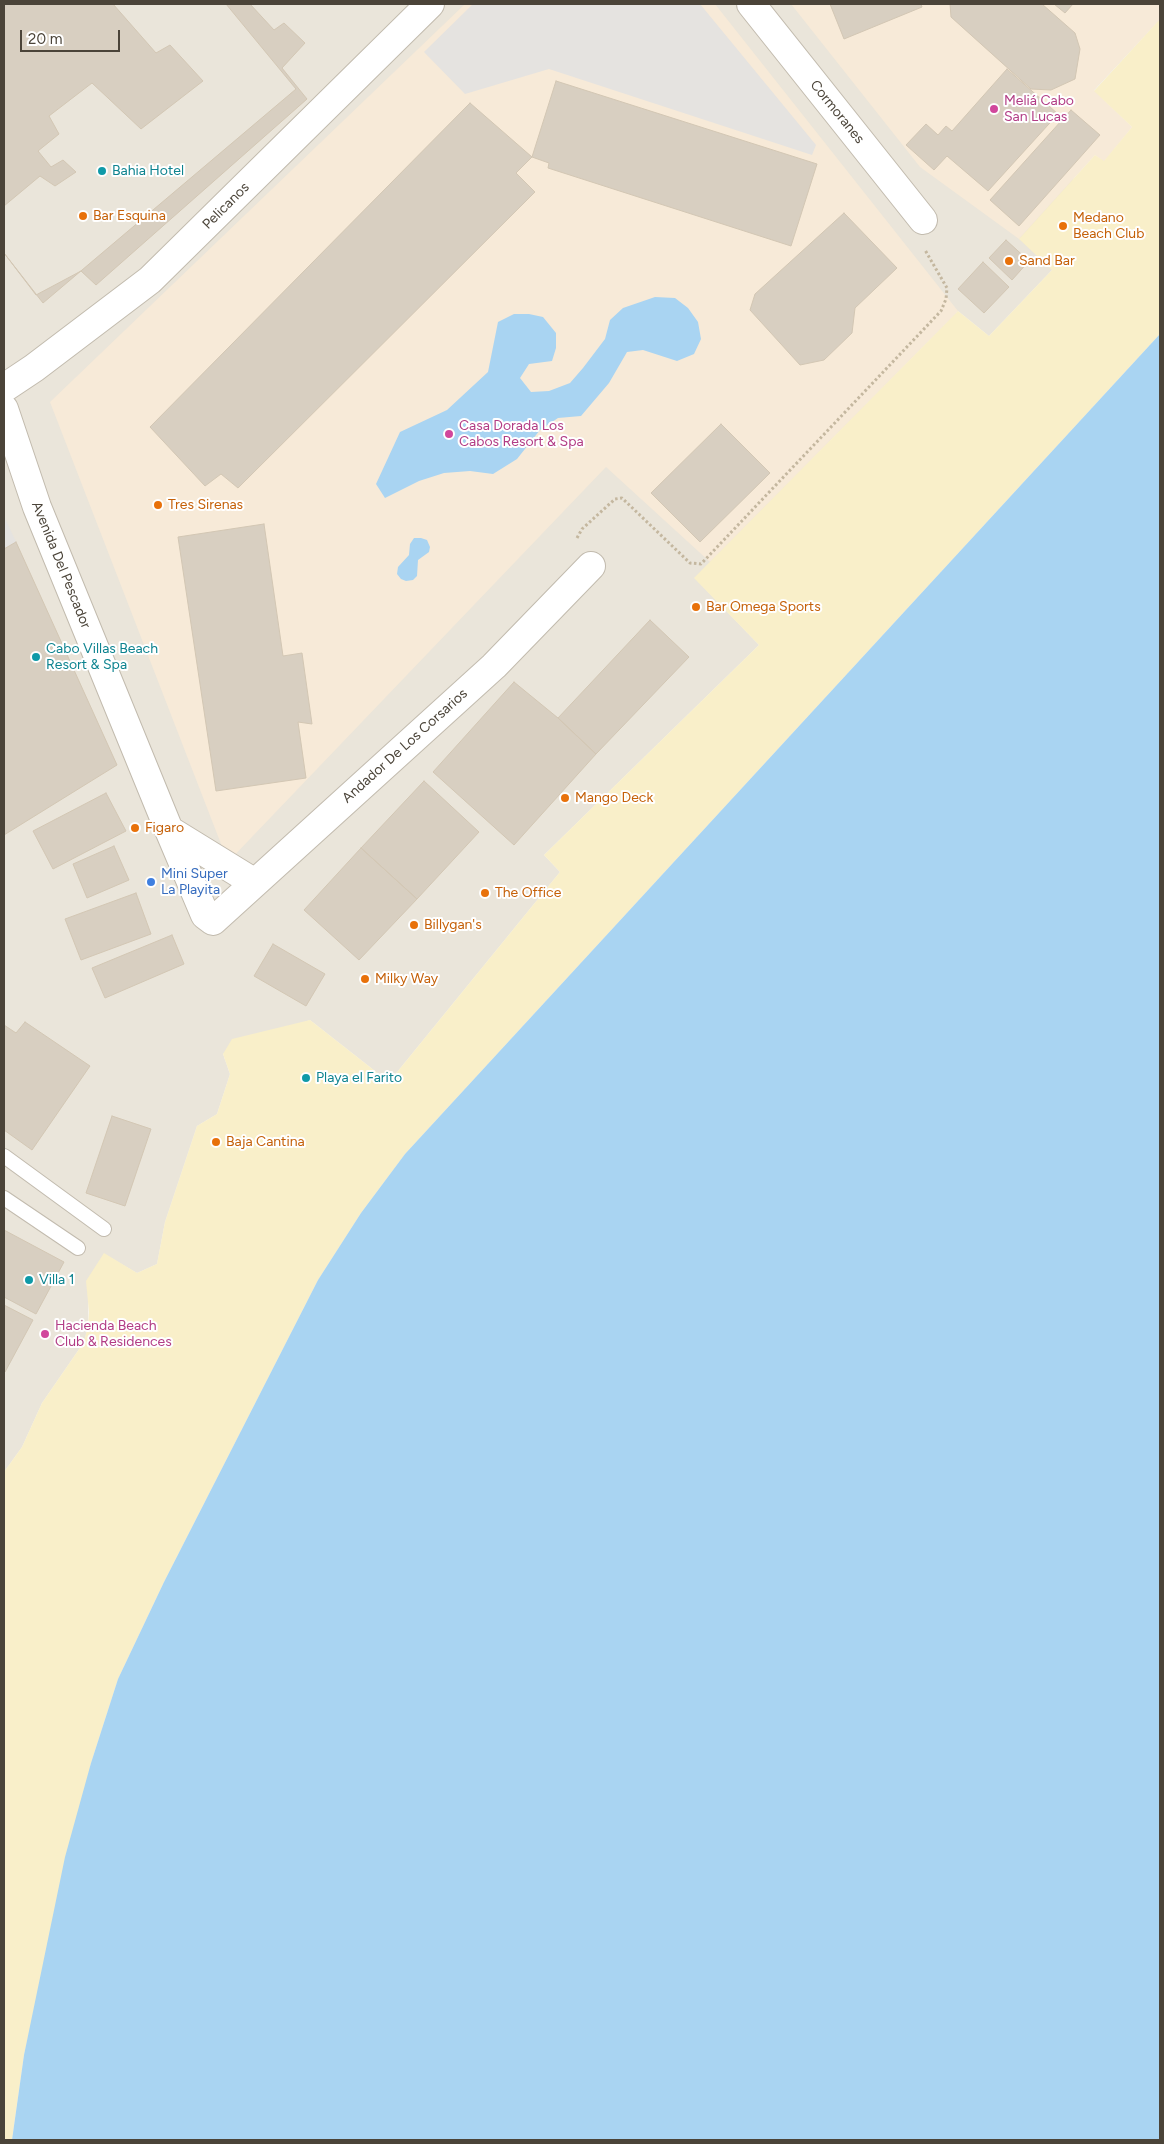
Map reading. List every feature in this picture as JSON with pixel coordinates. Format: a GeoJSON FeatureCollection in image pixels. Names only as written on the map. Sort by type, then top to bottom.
{"type":"FeatureCollection","features":[{"type":"Feature","properties":{"kind":"street","name":"Pelicanos"},"geometry":{"type":"LineString","coordinates":[[4,388],[34,368],[150,280],[430,4]]}},
{"type":"Feature","properties":{"kind":"street","name":"Cormoranes"},"geometry":{"type":"LineString","coordinates":[[750,4],[923,220]]}},
{"type":"Feature","properties":{"kind":"street","name":"Avenida Del Pescador"},"geometry":{"type":"LineString","coordinates":[[4,409],[37,507],[205,915],[213,922]]}},
{"type":"Feature","properties":{"kind":"street","name":"Andador De Los Corsarios"},"geometry":{"type":"LineString","coordinates":[[213,922],[494,666],[591,566]]}},
{"type":"Feature","properties":{"kind":"street"},"geometry":{"type":"LineString","coordinates":[[169,830],[255,883]]}},
{"type":"Feature","properties":{"kind":"lane"},"geometry":{"type":"LineString","coordinates":[[4,1156],[104,1229]]}},
{"type":"Feature","properties":{"kind":"lane"},"geometry":{"type":"LineString","coordinates":[[4,1198],[78,1248]]}},
{"type":"Feature","properties":{"kind":"path"},"geometry":{"type":"LineString","coordinates":[[591,566],[577,549],[576,539],[582,530],[615,499],[622,498],[690,562],[702,564],[940,310],[946,299],[947,288],[925,250],[923,220]]}},
{"type":"Feature","properties":{"kind":"shaded area"},"geometry":{"type":"Polygon","coordinates":[[[4,4],[1160,4],[1160,19],[1094,90],[1052,270],[989,336],[958,311],[695,578],[759,645],[544,855],[560,872],[389,1082],[310,1020],[223,1054],[230,1074],[217,1114],[197,1126],[165,1222],[157,1264],[137,1273],[104,1254],[88,1297],[88,1326],[84,1342],[42,1403],[22,1447],[4,1472],[4,4]]]}},
{"type":"Feature","properties":{"kind":"shaded area","name":"Casa Dorada Los Cabos Resort & Spa"},"geometry":{"type":"Polygon","coordinates":[[[465,4],[715,4],[958,311],[710,562],[606,467],[228,862],[50,402],[465,4]]]}},
{"type":"Feature","properties":{"kind":"shaded area"},"geometry":{"type":"Polygon","coordinates":[[[473,4],[700,4],[816,145],[812,155],[549,69],[465,94],[424,52],[473,4]]]}},
{"type":"Feature","properties":{"kind":"shaded area","name":"Meliá Cabo San Lucas"},"geometry":{"type":"Polygon","coordinates":[[[791,4],[1160,4],[1160,19],[1094,90],[1132,127],[1104,162],[1095,155],[1019,239],[920,167],[791,4]]]}},
{"type":"Feature","properties":{"kind":"shaded area"},"geometry":{"type":"Polygon","coordinates":[[[4,516],[16,542],[4,549],[4,516]]]}},
{"type":"Feature","properties":{"kind":"sand","name":"Playa el Farito"},"geometry":{"type":"Polygon","coordinates":[[[1160,19],[1160,334],[405,1154],[361,1213],[318,1280],[164,1582],[118,1679],[91,1763],[24,2055],[12,2140],[4,2140],[4,1472],[22,1447],[42,1403],[84,1342],[89,1312],[86,1281],[104,1253],[137,1273],[157,1264],[165,1222],[197,1126],[217,1114],[230,1074],[223,1054],[232,1039],[310,1020],[389,1082],[560,872],[544,855],[759,645],[694,578],[958,311],[989,336],[1052,270],[1019,239],[1095,155],[1104,161],[1132,127],[1094,91],[1160,19]]]}},
{"type":"Feature","properties":{"kind":"water"},"geometry":{"type":"Polygon","coordinates":[[[655,297],[675,298],[688,308],[698,322],[701,339],[694,354],[677,361],[643,350],[627,352],[609,383],[581,416],[558,418],[540,430],[517,459],[493,474],[470,471],[444,473],[419,481],[385,498],[376,484],[400,432],[447,410],[488,372],[498,322],[514,314],[529,314],[543,317],[556,333],[556,348],[552,361],[529,364],[520,378],[531,392],[549,391],[570,383],[605,339],[610,320],[623,308],[655,297]]]}},
{"type":"Feature","properties":{"kind":"water"},"geometry":{"type":"Polygon","coordinates":[[[1160,334],[1160,2140],[12,2140],[24,2055],[65,1857],[91,1763],[118,1679],[164,1582],[318,1280],[361,1213],[405,1154],[1160,334]]]}},
{"type":"Feature","properties":{"kind":"water"},"geometry":{"type":"Polygon","coordinates":[[[414,538],[427,540],[430,547],[429,552],[418,560],[417,576],[413,580],[406,581],[397,574],[398,567],[409,555],[410,544],[414,538]]]}},
{"type":"Feature","properties":{"kind":"building","name":"Bahia Hotel"},"geometry":{"type":"Polygon","coordinates":[[[4,4],[226,4],[296,89],[43,303],[4,253],[4,4]]]}},
{"type":"Feature","properties":{"kind":"building","name":"Bahia Hotel"},"geometry":{"type":"Polygon","coordinates":[[[113,4],[250,4],[274,30],[284,23],[305,43],[282,68],[307,99],[96,285],[81,271],[36,295],[4,253],[4,206],[40,176],[55,186],[76,172],[63,160],[51,167],[38,151],[59,134],[49,116],[92,83],[141,129],[203,81],[170,45],[156,53],[113,4]]]}},
{"type":"Feature","properties":{"kind":"building"},"geometry":{"type":"Polygon","coordinates":[[[830,4],[921,4],[922,7],[844,39],[830,4]]]}},
{"type":"Feature","properties":{"kind":"building"},"geometry":{"type":"Polygon","coordinates":[[[950,4],[1042,4],[1075,33],[1080,49],[1075,79],[1051,90],[1031,89],[951,17],[950,4]]]}},
{"type":"Feature","properties":{"kind":"building"},"geometry":{"type":"Polygon","coordinates":[[[1054,4],[1073,4],[1065,13],[1054,4]]]}},
{"type":"Feature","properties":{"kind":"building"},"geometry":{"type":"Polygon","coordinates":[[[1007,69],[1058,114],[988,191],[947,156],[934,170],[906,145],[926,124],[938,135],[946,126],[952,131],[1007,69]]]}},
{"type":"Feature","properties":{"kind":"building"},"geometry":{"type":"Polygon","coordinates":[[[556,81],[817,164],[791,246],[548,168],[549,163],[532,157],[556,81]]]}},
{"type":"Feature","properties":{"kind":"building"},"geometry":{"type":"Polygon","coordinates":[[[470,103],[532,157],[516,173],[535,192],[238,488],[221,474],[205,486],[150,427],[470,103]]]}},
{"type":"Feature","properties":{"kind":"building"},"geometry":{"type":"Polygon","coordinates":[[[1071,110],[1100,135],[1019,226],[990,200],[1071,110]]]}},
{"type":"Feature","properties":{"kind":"building"},"geometry":{"type":"Polygon","coordinates":[[[844,213],[897,268],[855,308],[852,333],[824,360],[800,365],[750,310],[755,294],[844,213]]]}},
{"type":"Feature","properties":{"kind":"building"},"geometry":{"type":"Polygon","coordinates":[[[1006,240],[1029,261],[1012,280],[989,258],[1006,240]]]}},
{"type":"Feature","properties":{"kind":"building"},"geometry":{"type":"Polygon","coordinates":[[[983,262],[1009,287],[984,313],[958,289],[983,262]]]}},
{"type":"Feature","properties":{"kind":"building"},"geometry":{"type":"Polygon","coordinates":[[[721,424],[770,473],[700,542],[651,493],[721,424]]]}},
{"type":"Feature","properties":{"kind":"building"},"geometry":{"type":"Polygon","coordinates":[[[264,524],[283,656],[302,653],[312,724],[298,722],[306,778],[216,791],[178,537],[264,524]]]}},
{"type":"Feature","properties":{"kind":"building","name":"Cabo Villas Beach Resort & Spa"},"geometry":{"type":"Polygon","coordinates":[[[16,542],[117,765],[4,835],[4,549],[16,542]]]}},
{"type":"Feature","properties":{"kind":"building"},"geometry":{"type":"Polygon","coordinates":[[[650,620],[689,657],[596,754],[558,718],[650,620]]]}},
{"type":"Feature","properties":{"kind":"building"},"geometry":{"type":"Polygon","coordinates":[[[514,682],[558,718],[596,754],[514,845],[433,772],[514,682]]]}},
{"type":"Feature","properties":{"kind":"building"},"geometry":{"type":"Polygon","coordinates":[[[424,781],[479,832],[417,899],[361,848],[424,781]]]}},
{"type":"Feature","properties":{"kind":"building"},"geometry":{"type":"Polygon","coordinates":[[[106,793],[126,831],[53,869],[33,831],[106,793]]]}},
{"type":"Feature","properties":{"kind":"building"},"geometry":{"type":"Polygon","coordinates":[[[114,846],[129,880],[87,898],[73,864],[114,846]]]}},
{"type":"Feature","properties":{"kind":"building"},"geometry":{"type":"Polygon","coordinates":[[[361,848],[417,899],[359,960],[304,910],[361,848]]]}},
{"type":"Feature","properties":{"kind":"building"},"geometry":{"type":"Polygon","coordinates":[[[136,893],[151,934],[81,960],[65,919],[136,893]]]}},
{"type":"Feature","properties":{"kind":"building"},"geometry":{"type":"Polygon","coordinates":[[[172,935],[184,964],[105,998],[92,968],[172,935]]]}},
{"type":"Feature","properties":{"kind":"building"},"geometry":{"type":"Polygon","coordinates":[[[273,944],[325,974],[306,1006],[254,976],[273,944]]]}},
{"type":"Feature","properties":{"kind":"building"},"geometry":{"type":"Polygon","coordinates":[[[25,1022],[90,1066],[32,1150],[4,1130],[4,1025],[16,1033],[25,1022]]]}},
{"type":"Feature","properties":{"kind":"building"},"geometry":{"type":"Polygon","coordinates":[[[112,1116],[151,1129],[125,1206],[86,1193],[112,1116]]]}},
{"type":"Feature","properties":{"kind":"building","name":"Villa 1"},"geometry":{"type":"Polygon","coordinates":[[[4,1230],[64,1262],[36,1314],[4,1297],[4,1230]]]}},
{"type":"Feature","properties":{"kind":"building"},"geometry":{"type":"Polygon","coordinates":[[[4,1305],[33,1320],[5,1372],[4,1372],[4,1305]]]}},
{"type":"Feature","properties":{"kind":"place","name":"Meliá Cabo San Lucas"},"geometry":{"type":"Point","coordinates":[994,109]}},
{"type":"Feature","properties":{"kind":"place","name":"Bahia Hotel"},"geometry":{"type":"Point","coordinates":[102,171]}},
{"type":"Feature","properties":{"kind":"place","name":"Bar Esquina"},"geometry":{"type":"Point","coordinates":[83,216]}},
{"type":"Feature","properties":{"kind":"place","name":"Medano Beach Club"},"geometry":{"type":"Point","coordinates":[1063,226]}},
{"type":"Feature","properties":{"kind":"place","name":"Sand Bar"},"geometry":{"type":"Point","coordinates":[1009,261]}},
{"type":"Feature","properties":{"kind":"place","name":"Casa Dorada Los Cabos Resort & Spa"},"geometry":{"type":"Point","coordinates":[449,434]}},
{"type":"Feature","properties":{"kind":"place","name":"Tres Sirenas"},"geometry":{"type":"Point","coordinates":[158,505]}},
{"type":"Feature","properties":{"kind":"place","name":"Bar Omega Sports"},"geometry":{"type":"Point","coordinates":[696,607]}},
{"type":"Feature","properties":{"kind":"place","name":"Cabo Villas Beach Resort & Spa"},"geometry":{"type":"Point","coordinates":[36,657]}},
{"type":"Feature","properties":{"kind":"place","name":"Mango Deck"},"geometry":{"type":"Point","coordinates":[565,798]}},
{"type":"Feature","properties":{"kind":"place","name":"Figaro"},"geometry":{"type":"Point","coordinates":[135,828]}},
{"type":"Feature","properties":{"kind":"place","name":"Mini Super La Playita"},"geometry":{"type":"Point","coordinates":[151,882]}},
{"type":"Feature","properties":{"kind":"place","name":"The Office"},"geometry":{"type":"Point","coordinates":[485,893]}},
{"type":"Feature","properties":{"kind":"place","name":"Billygan's"},"geometry":{"type":"Point","coordinates":[414,925]}},
{"type":"Feature","properties":{"kind":"place","name":"Milky Way"},"geometry":{"type":"Point","coordinates":[365,979]}},
{"type":"Feature","properties":{"kind":"place","name":"Playa el Farito"},"geometry":{"type":"Point","coordinates":[306,1078]}},
{"type":"Feature","properties":{"kind":"place","name":"Baja Cantina"},"geometry":{"type":"Point","coordinates":[216,1142]}},
{"type":"Feature","properties":{"kind":"place","name":"Villa 1"},"geometry":{"type":"Point","coordinates":[29,1280]}},
{"type":"Feature","properties":{"kind":"place","name":"Hacienda Beach Club & Residences"},"geometry":{"type":"Point","coordinates":[45,1334]}}]}
